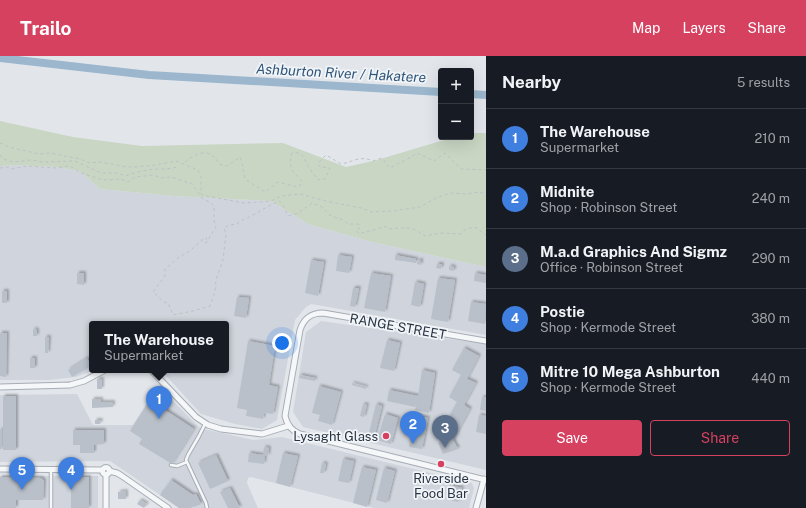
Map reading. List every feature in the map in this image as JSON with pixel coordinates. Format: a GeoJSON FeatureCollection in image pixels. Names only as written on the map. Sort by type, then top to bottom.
{"type":"FeatureCollection","features":[{"type":"Feature","properties":{"kind":"street","name":"RANGE STREET"},"geometry":{"type":"LineString","coordinates":[[288,426],[286,412],[300,330],[304,322],[310,316],[323,313],[486,341]]}},
{"type":"Feature","properties":{"kind":"street"},"geometry":{"type":"LineString","coordinates":[[0,387],[70,385],[84,381],[99,373]]}},
{"type":"Feature","properties":{"kind":"street"},"geometry":{"type":"LineString","coordinates":[[154,373],[196,417],[205,424],[214,427],[255,434],[267,434],[288,426],[293,431],[300,434],[485,479],[476,508]]}},
{"type":"Feature","properties":{"kind":"street"},"geometry":{"type":"LineString","coordinates":[[0,469],[51,469],[116,473],[168,508]]}},
{"type":"Feature","properties":{"kind":"street"},"geometry":{"type":"LineString","coordinates":[[106,472],[106,508]]}},
{"type":"Feature","properties":{"kind":"lane"},"geometry":{"type":"LineString","coordinates":[[205,424],[200,436],[188,454],[187,462],[207,508]]}},
{"type":"Feature","properties":{"kind":"lane"},"geometry":{"type":"LineString","coordinates":[[170,465],[177,466],[187,462]]}},
{"type":"Feature","properties":{"kind":"lane"},"geometry":{"type":"LineString","coordinates":[[51,469],[51,508]]}},
{"type":"Feature","properties":{"kind":"path"},"geometry":{"type":"LineString","coordinates":[[0,143],[8,147],[39,154],[50,153],[80,159],[90,163],[100,162],[127,167],[156,165],[176,161],[198,170],[201,178],[201,194],[244,203],[271,201],[280,196],[300,194],[361,208],[372,212],[420,207],[436,198],[450,193],[466,194],[478,192],[486,194]]}},
{"type":"Feature","properties":{"kind":"path"},"geometry":{"type":"LineString","coordinates":[[185,162],[195,154],[204,153],[212,154],[216,157],[219,164],[227,166],[240,157],[243,164],[242,170],[245,179],[265,192],[278,182],[296,187],[301,185],[302,181],[293,174],[290,161],[292,153],[297,152],[304,156],[307,166],[318,180],[325,180],[330,168],[320,167],[318,164],[326,155],[341,164],[352,160],[369,159],[373,161],[382,158],[390,168],[397,163],[411,158],[417,153],[434,161],[445,153],[461,169],[486,170]]}},
{"type":"Feature","properties":{"kind":"path"},"geometry":{"type":"LineString","coordinates":[[0,155],[3,159],[13,162],[31,160],[43,162],[75,161],[101,173],[118,173],[125,176],[134,172],[169,170],[180,166]]}},
{"type":"Feature","properties":{"kind":"path"},"geometry":{"type":"LineString","coordinates":[[0,168],[8,167],[12,169],[27,166],[56,168],[68,166],[82,173],[103,180],[121,180],[128,182],[135,177],[153,175],[162,178],[171,177],[192,184],[202,198],[212,203],[214,206],[214,221],[216,227],[206,243],[205,241],[207,238],[202,240],[165,269],[165,276],[153,292],[164,302],[168,303],[174,315],[210,306],[215,292],[216,280],[223,260],[226,234],[224,228],[229,225],[237,224],[242,219],[250,217],[280,200],[289,216],[298,213],[312,203],[322,207],[329,215],[343,220],[348,224],[358,224],[360,228],[356,230],[359,234],[368,230],[376,230],[384,226],[388,229],[405,227],[418,230],[425,236],[440,233],[460,234],[466,229],[475,227],[486,235]]}},
{"type":"Feature","properties":{"kind":"shaded area"},"geometry":{"type":"Polygon","coordinates":[[[14,165],[56,167],[80,171],[100,189],[174,196],[271,201],[308,224],[372,242],[486,267],[486,335],[311,304],[306,307],[295,320],[277,420],[262,429],[235,424],[201,414],[164,373],[229,373],[229,321],[89,321],[89,372],[76,377],[49,380],[0,380],[0,166],[14,165]]]}},
{"type":"Feature","properties":{"kind":"shaded area"},"geometry":{"type":"Polygon","coordinates":[[[321,321],[486,344],[486,470],[303,427],[293,412],[306,332],[321,321]]]}},
{"type":"Feature","properties":{"kind":"shaded area"},"geometry":{"type":"Polygon","coordinates":[[[158,386],[200,428],[253,440],[282,437],[472,483],[474,488],[469,508],[374,508],[251,477],[248,478],[247,483],[258,508],[179,508],[110,461],[0,462],[0,395],[77,394],[93,425],[133,425],[158,386]]]}},
{"type":"Feature","properties":{"kind":"shaded area"},"geometry":{"type":"Polygon","coordinates":[[[0,476],[98,476],[98,508],[0,508],[0,476]]]}},
{"type":"Feature","properties":{"kind":"green space"},"geometry":{"type":"Polygon","coordinates":[[[0,121],[73,137],[142,146],[283,143],[346,167],[377,160],[444,140],[474,140],[474,133],[486,133],[486,267],[372,242],[308,224],[271,201],[174,196],[100,189],[80,171],[56,167],[14,165],[0,166],[0,121]]]}},
{"type":"Feature","properties":{"kind":"building"},"geometry":{"type":"Polygon","coordinates":[[[338,255],[352,257],[349,273],[336,271],[338,255]]]}},
{"type":"Feature","properties":{"kind":"building"},"geometry":{"type":"Polygon","coordinates":[[[395,255],[416,259],[416,263],[395,260],[395,255]]]}},
{"type":"Feature","properties":{"kind":"building"},"geometry":{"type":"Polygon","coordinates":[[[311,260],[324,262],[318,296],[305,293],[311,260]]]}},
{"type":"Feature","properties":{"kind":"building"},"geometry":{"type":"Polygon","coordinates":[[[418,260],[421,260],[421,265],[417,264],[418,260]]]}},
{"type":"Feature","properties":{"kind":"building"},"geometry":{"type":"Polygon","coordinates":[[[437,264],[442,264],[441,269],[436,268],[437,264]]]}},
{"type":"Feature","properties":{"kind":"building"},"geometry":{"type":"Polygon","coordinates":[[[449,266],[454,267],[454,271],[449,270],[449,266]]]}},
{"type":"Feature","properties":{"kind":"building"},"geometry":{"type":"Polygon","coordinates":[[[77,273],[84,273],[84,285],[77,284],[77,273]]]}},
{"type":"Feature","properties":{"kind":"building"},"geometry":{"type":"Polygon","coordinates":[[[371,273],[391,276],[385,312],[364,308],[371,273]]]}},
{"type":"Feature","properties":{"kind":"building"},"geometry":{"type":"Polygon","coordinates":[[[475,273],[486,275],[486,283],[474,281],[475,273]]]}},
{"type":"Feature","properties":{"kind":"building"},"geometry":{"type":"Polygon","coordinates":[[[438,278],[455,280],[448,322],[431,319],[438,278]]]}},
{"type":"Feature","properties":{"kind":"building"},"geometry":{"type":"Polygon","coordinates":[[[415,282],[424,284],[420,307],[411,305],[415,282]]]}},
{"type":"Feature","properties":{"kind":"building"},"geometry":{"type":"Polygon","coordinates":[[[353,288],[359,288],[355,307],[350,306],[353,288]]]}},
{"type":"Feature","properties":{"kind":"building"},"geometry":{"type":"Polygon","coordinates":[[[2,291],[7,291],[7,303],[2,303],[2,291]]]}},
{"type":"Feature","properties":{"kind":"building"},"geometry":{"type":"Polygon","coordinates":[[[237,297],[249,298],[246,318],[234,316],[237,297]]]}},
{"type":"Feature","properties":{"kind":"building"},"geometry":{"type":"Polygon","coordinates":[[[471,302],[486,304],[485,324],[468,321],[471,302]]]}},
{"type":"Feature","properties":{"kind":"building"},"geometry":{"type":"Polygon","coordinates":[[[33,329],[37,330],[37,336],[33,336],[33,329]]]}},
{"type":"Feature","properties":{"kind":"building"},"geometry":{"type":"Polygon","coordinates":[[[0,333],[7,333],[6,377],[0,376],[0,333]]]}},
{"type":"Feature","properties":{"kind":"building"},"geometry":{"type":"Polygon","coordinates":[[[45,337],[49,337],[48,353],[45,353],[45,337]]]}},
{"type":"Feature","properties":{"kind":"building"},"geometry":{"type":"Polygon","coordinates":[[[387,340],[400,343],[394,371],[380,368],[387,340]]]}},
{"type":"Feature","properties":{"kind":"building"},"geometry":{"type":"Polygon","coordinates":[[[248,341],[275,346],[269,385],[278,387],[273,414],[264,413],[263,419],[246,416],[247,410],[237,408],[248,341]]]}},
{"type":"Feature","properties":{"kind":"building"},"geometry":{"type":"Polygon","coordinates":[[[464,348],[479,356],[467,379],[476,383],[464,405],[470,409],[453,440],[458,449],[443,454],[438,443],[440,442],[439,439],[447,425],[445,424],[457,402],[449,397],[461,375],[452,370],[464,348]]]}},
{"type":"Feature","properties":{"kind":"building"},"geometry":{"type":"Polygon","coordinates":[[[30,358],[35,358],[35,368],[30,368],[30,358]]]}},
{"type":"Feature","properties":{"kind":"building"},"geometry":{"type":"Polygon","coordinates":[[[87,358],[89,362],[89,367],[72,377],[68,370],[87,358]]]}},
{"type":"Feature","properties":{"kind":"building"},"geometry":{"type":"Polygon","coordinates":[[[422,370],[435,373],[429,413],[415,410],[417,400],[415,407],[387,401],[389,390],[418,396],[422,370]]]}},
{"type":"Feature","properties":{"kind":"building"},"geometry":{"type":"Polygon","coordinates":[[[300,375],[315,378],[315,381],[299,378],[300,375]]]}},
{"type":"Feature","properties":{"kind":"building"},"geometry":{"type":"Polygon","coordinates":[[[97,379],[102,379],[102,389],[97,389],[97,379]]]}},
{"type":"Feature","properties":{"kind":"building"},"geometry":{"type":"Polygon","coordinates":[[[352,383],[366,387],[366,389],[352,385],[352,383]]]}},
{"type":"Feature","properties":{"kind":"building"},"geometry":{"type":"Polygon","coordinates":[[[159,386],[170,401],[165,410],[194,429],[172,464],[139,444],[142,439],[130,431],[159,386]]]}},
{"type":"Feature","properties":{"kind":"building"},"geometry":{"type":"Polygon","coordinates":[[[319,386],[341,392],[332,425],[318,421],[320,415],[312,413],[319,386]]]}},
{"type":"Feature","properties":{"kind":"building"},"geometry":{"type":"Polygon","coordinates":[[[3,396],[16,396],[16,450],[3,450],[3,396]]]}},
{"type":"Feature","properties":{"kind":"building"},"geometry":{"type":"Polygon","coordinates":[[[482,397],[486,397],[486,411],[480,410],[482,397]]]}},
{"type":"Feature","properties":{"kind":"building"},"geometry":{"type":"Polygon","coordinates":[[[92,399],[101,399],[101,402],[113,402],[113,407],[92,408],[92,399]]]}},
{"type":"Feature","properties":{"kind":"building"},"geometry":{"type":"Polygon","coordinates":[[[363,404],[367,405],[364,417],[360,416],[363,404]]]}},
{"type":"Feature","properties":{"kind":"building"},"geometry":{"type":"Polygon","coordinates":[[[376,404],[382,406],[374,438],[368,437],[376,404]]]}},
{"type":"Feature","properties":{"kind":"building"},"geometry":{"type":"Polygon","coordinates":[[[385,414],[398,418],[391,444],[377,440],[385,414]]]}},
{"type":"Feature","properties":{"kind":"building"},"geometry":{"type":"Polygon","coordinates":[[[414,415],[428,418],[422,449],[409,447],[414,415]]]}},
{"type":"Feature","properties":{"kind":"building"},"geometry":{"type":"Polygon","coordinates":[[[479,415],[486,416],[486,434],[476,432],[479,415]]]}},
{"type":"Feature","properties":{"kind":"building"},"geometry":{"type":"Polygon","coordinates":[[[95,420],[101,420],[100,424],[95,424],[95,420]]]}},
{"type":"Feature","properties":{"kind":"building"},"geometry":{"type":"Polygon","coordinates":[[[0,429],[2,429],[2,449],[0,449],[0,429]]]}},
{"type":"Feature","properties":{"kind":"building"},"geometry":{"type":"Polygon","coordinates":[[[73,430],[104,430],[104,444],[94,445],[94,453],[80,453],[80,445],[73,445],[73,430]]]}},
{"type":"Feature","properties":{"kind":"building"},"geometry":{"type":"Polygon","coordinates":[[[264,447],[269,448],[268,456],[265,455],[264,464],[248,462],[249,453],[263,455],[264,447]]]}},
{"type":"Feature","properties":{"kind":"building"},"geometry":{"type":"Polygon","coordinates":[[[283,453],[298,456],[290,487],[276,483],[283,453]]]}},
{"type":"Feature","properties":{"kind":"building"},"geometry":{"type":"Polygon","coordinates":[[[216,455],[228,481],[210,489],[198,463],[216,455]]]}},
{"type":"Feature","properties":{"kind":"building"},"geometry":{"type":"Polygon","coordinates":[[[343,459],[354,461],[349,483],[338,481],[343,459]]]}},
{"type":"Feature","properties":{"kind":"building"},"geometry":{"type":"Polygon","coordinates":[[[322,463],[326,464],[324,473],[320,473],[322,463]]]}},
{"type":"Feature","properties":{"kind":"building"},"geometry":{"type":"Polygon","coordinates":[[[362,467],[376,470],[367,507],[353,503],[362,467]]]}},
{"type":"Feature","properties":{"kind":"building"},"geometry":{"type":"Polygon","coordinates":[[[384,468],[395,471],[387,503],[376,500],[384,468]]]}},
{"type":"Feature","properties":{"kind":"building"},"geometry":{"type":"Polygon","coordinates":[[[0,477],[41,478],[44,481],[43,500],[16,500],[16,508],[0,508],[0,477]]]}},
{"type":"Feature","properties":{"kind":"building"},"geometry":{"type":"Polygon","coordinates":[[[71,477],[89,477],[89,508],[71,508],[71,477]]]}},
{"type":"Feature","properties":{"kind":"building"},"geometry":{"type":"Polygon","coordinates":[[[171,480],[193,495],[196,494],[201,504],[191,508],[179,508],[160,495],[171,480]]]}},
{"type":"Feature","properties":{"kind":"building"},"geometry":{"type":"Polygon","coordinates":[[[450,485],[462,488],[458,502],[446,499],[450,485]]]}},
{"type":"Feature","properties":{"kind":"building"},"geometry":{"type":"Polygon","coordinates":[[[230,488],[240,508],[228,508],[220,492],[230,488]]]}},
{"type":"Feature","properties":{"kind":"building"},"geometry":{"type":"Polygon","coordinates":[[[126,491],[126,499],[118,499],[118,492],[126,491]]]}},
{"type":"Feature","properties":{"kind":"building"},"geometry":{"type":"Polygon","coordinates":[[[140,500],[147,504],[144,508],[137,504],[140,500]]]}},
{"type":"Feature","properties":{"kind":"waterway","name":"Ashburton River / Hakatere"},"geometry":{"type":"LineString","coordinates":[[0,58],[149,75],[438,92]]}},
{"type":"Feature","properties":{"kind":"waterway","name":"Ashburton River / Hakatere"},"geometry":{"type":"LineString","coordinates":[[474,94],[486,95]]}},
{"type":"Feature","properties":{"kind":"place","name":"The Warehouse"},"geometry":{"type":"Point","coordinates":[159,419]}},
{"type":"Feature","properties":{"kind":"place","name":"Lysaght Glass"},"geometry":{"type":"Point","coordinates":[386,436]}},
{"type":"Feature","properties":{"kind":"place","name":"Midnite"},"geometry":{"type":"Point","coordinates":[413,444]}},
{"type":"Feature","properties":{"kind":"place","name":"M.a.d Graphics And Sigmz"},"geometry":{"type":"Point","coordinates":[445,448]}},
{"type":"Feature","properties":{"kind":"place","name":"Riverside Food Bar"},"geometry":{"type":"Point","coordinates":[441,464]}},
{"type":"Feature","properties":{"kind":"place","name":"Mitre 10 Mega Ashburton"},"geometry":{"type":"Point","coordinates":[22,490]}},
{"type":"Feature","properties":{"kind":"place","name":"Postie"},"geometry":{"type":"Point","coordinates":[71,490]}}]}
